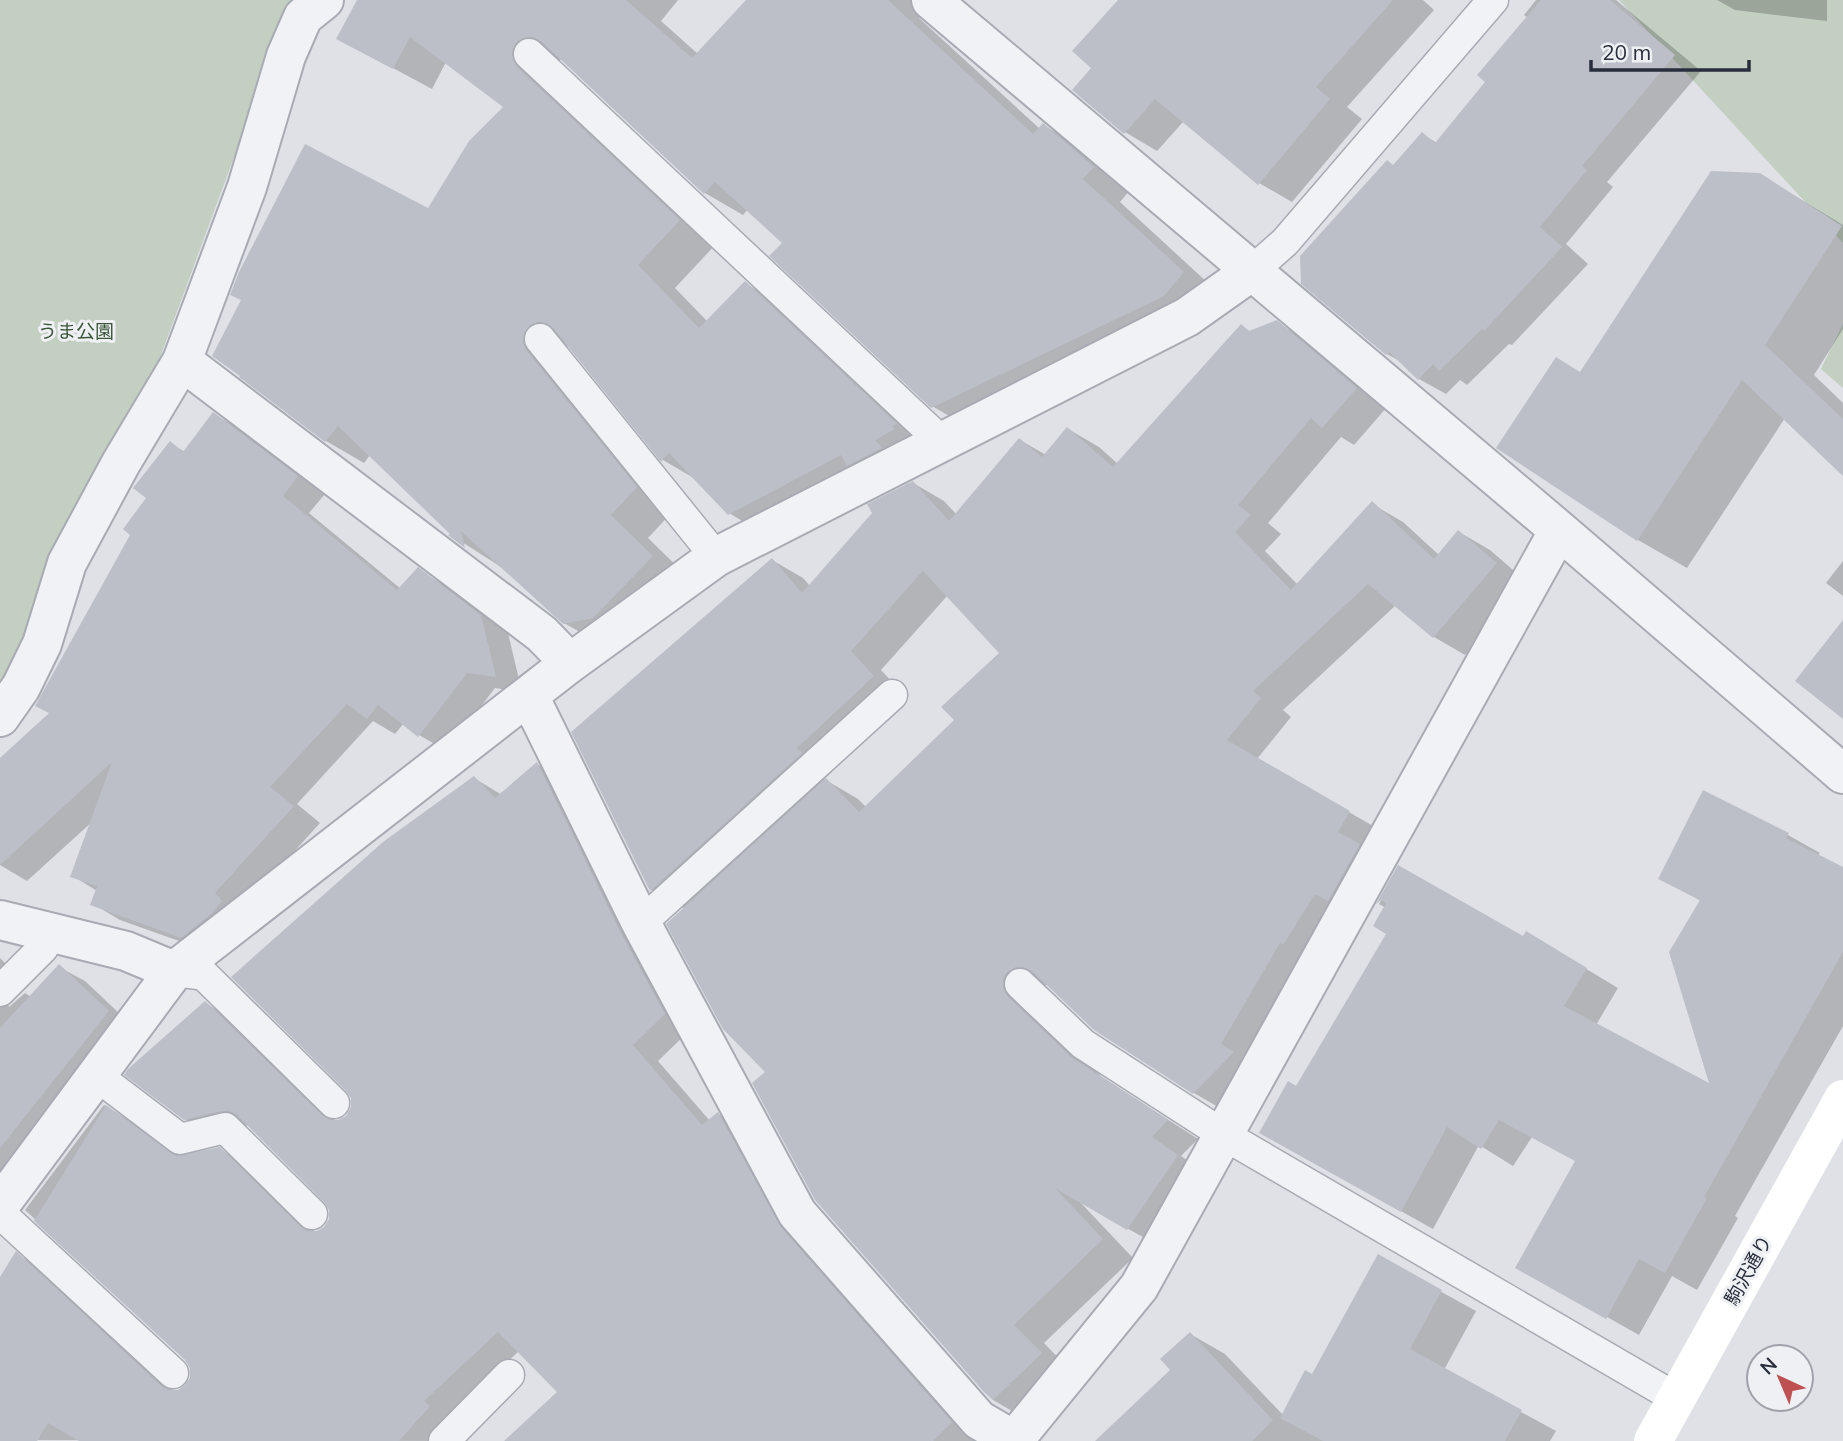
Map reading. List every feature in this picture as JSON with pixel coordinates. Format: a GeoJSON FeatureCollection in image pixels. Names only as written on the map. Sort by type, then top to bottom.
{"type":"FeatureCollection","features":[{"type":"Feature","properties":{"kind":"main road","name":"駒沢通り"},"geometry":{"type":"LineString","coordinates":[[1653,1441],[1843,1099]]}},
{"type":"Feature","properties":{"kind":"street"},"geometry":{"type":"LineString","coordinates":[[0,717],[21,687],[42,644],[67,562],[121,463],[182,361],[247,187],[286,55],[303,16],[324,0]]}},
{"type":"Feature","properties":{"kind":"street"},"geometry":{"type":"LineString","coordinates":[[949,6],[1252,271],[1843,774]]}},
{"type":"Feature","properties":{"kind":"street"},"geometry":{"type":"LineString","coordinates":[[0,1205],[174,971],[570,663],[716,557],[1187,317],[1252,271]]}},
{"type":"Feature","properties":{"kind":"street"},"geometry":{"type":"LineString","coordinates":[[182,361],[542,634],[570,663]]}},
{"type":"Feature","properties":{"kind":"street"},"geometry":{"type":"LineString","coordinates":[[529,696],[641,923],[797,1213],[979,1420],[1015,1440],[1139,1287],[1559,530]]}},
{"type":"Feature","properties":{"kind":"street"},"geometry":{"type":"LineString","coordinates":[[0,920],[126,951],[174,971]]}},
{"type":"Feature","properties":{"kind":"lane"},"geometry":{"type":"LineString","coordinates":[[1252,271],[1285,242],[1493,0]]}},
{"type":"Feature","properties":{"kind":"lane"},"geometry":{"type":"LineString","coordinates":[[529,54],[943,443]]}},
{"type":"Feature","properties":{"kind":"lane"},"geometry":{"type":"LineString","coordinates":[[540,338],[716,557]]}},
{"type":"Feature","properties":{"kind":"lane"},"geometry":{"type":"LineString","coordinates":[[641,923],[892,695]]}},
{"type":"Feature","properties":{"kind":"lane"},"geometry":{"type":"LineString","coordinates":[[0,991],[43,948],[50,931]]}},
{"type":"Feature","properties":{"kind":"lane"},"geometry":{"type":"LineString","coordinates":[[174,971],[204,975],[334,1103]]}},
{"type":"Feature","properties":{"kind":"lane"},"geometry":{"type":"LineString","coordinates":[[1020,984],[1083,1044],[1224,1135],[1676,1398]]}},
{"type":"Feature","properties":{"kind":"lane"},"geometry":{"type":"LineString","coordinates":[[97,1076],[180,1139],[225,1128],[312,1214]]}},
{"type":"Feature","properties":{"kind":"lane"},"geometry":{"type":"LineString","coordinates":[[0,1213],[173,1373]]}},
{"type":"Feature","properties":{"kind":"lane"},"geometry":{"type":"LineString","coordinates":[[444,1441],[509,1375]]}},
{"type":"Feature","properties":{"kind":"green space","name":"うま公園"},"geometry":{"type":"Polygon","coordinates":[[[0,0],[292,0],[121,463],[0,685],[0,0]]]}},
{"type":"Feature","properties":{"kind":"green space"},"geometry":{"type":"Polygon","coordinates":[[[1619,0],[1843,0],[1843,243],[1619,0]]]}},
{"type":"Feature","properties":{"kind":"green space"},"geometry":{"type":"Polygon","coordinates":[[[1843,324],[1843,388],[1821,369],[1843,324]]]}},
{"type":"Feature","properties":{"kind":"building"},"geometry":{"type":"Polygon","coordinates":[[[357,0],[626,0],[692,58],[746,0],[888,0],[1033,134],[1043,123],[1094,167],[1083,179],[1184,272],[1164,296],[931,408],[769,256],[782,243],[715,182],[704,194],[541,41],[532,37],[523,38],[516,43],[512,51],[517,67],[680,220],[638,265],[699,328],[745,281],[897,424],[892,426],[895,429],[875,440],[882,448],[847,466],[841,455],[728,515],[669,453],[661,462],[553,328],[546,323],[530,325],[524,333],[526,350],[637,487],[611,515],[653,556],[593,618],[563,624],[461,531],[465,548],[448,535],[450,534],[338,426],[325,442],[212,356],[241,300],[230,295],[239,272],[305,144],[428,208],[469,141],[503,107],[410,37],[393,69],[336,39],[357,0]]]}},
{"type":"Feature","properties":{"kind":"building"},"geometry":{"type":"Polygon","coordinates":[[[1118,0],[1393,0],[1316,87],[1330,99],[1258,185],[1155,99],[1124,134],[1072,90],[1091,68],[1072,51],[1118,0]]]}},
{"type":"Feature","properties":{"kind":"building"},"geometry":{"type":"Polygon","coordinates":[[[1541,0],[1610,0],[1675,55],[1582,166],[1587,170],[1540,227],[1562,247],[1484,331],[1482,329],[1439,371],[1433,364],[1418,380],[1389,352],[1386,355],[1301,284],[1300,256],[1387,160],[1393,165],[1422,132],[1435,143],[1485,82],[1477,75],[1541,0]]]}},
{"type":"Feature","properties":{"kind":"building"},"geometry":{"type":"Polygon","coordinates":[[[1711,171],[1760,173],[1842,226],[1765,345],[1843,419],[1843,476],[1742,380],[1637,541],[1496,448],[1556,357],[1580,372],[1711,171]]]}},
{"type":"Feature","properties":{"kind":"building"},"geometry":{"type":"Polygon","coordinates":[[[1277,320],[1357,388],[1322,428],[1311,418],[1238,505],[1251,515],[1235,532],[1291,590],[1372,501],[1434,559],[1458,530],[1497,563],[1433,638],[1368,584],[1253,691],[1261,698],[1227,740],[1350,811],[1338,832],[1360,844],[1328,901],[1315,894],[1283,945],[1280,943],[1221,1044],[1234,1052],[1193,1094],[1094,1030],[1032,971],[1016,967],[1007,972],[1003,979],[1003,988],[1007,996],[1071,1057],[1168,1120],[1152,1137],[1178,1155],[1127,1230],[1055,1188],[1103,1239],[1014,1325],[1042,1353],[993,1400],[815,1200],[752,1083],[765,1072],[723,1029],[666,924],[826,778],[859,812],[954,720],[941,707],[999,653],[923,571],[851,651],[874,676],[797,748],[802,753],[650,891],[571,732],[772,558],[802,593],[872,513],[867,504],[913,481],[949,521],[1019,438],[1042,457],[1067,427],[1113,467],[1241,324],[1249,331],[1277,320]]]}},
{"type":"Feature","properties":{"kind":"building"},"geometry":{"type":"Polygon","coordinates":[[[213,412],[298,476],[283,496],[397,590],[418,567],[481,615],[496,677],[467,673],[418,737],[378,705],[367,719],[347,704],[270,787],[294,806],[215,893],[222,901],[211,914],[181,938],[90,905],[97,886],[70,877],[112,762],[0,865],[0,758],[49,713],[35,706],[130,535],[123,529],[146,498],[133,488],[170,441],[183,452],[213,412]]]}},
{"type":"Feature","properties":{"kind":"building"},"geometry":{"type":"Polygon","coordinates":[[[1843,620],[1843,719],[1795,681],[1843,620]]]}},
{"type":"Feature","properties":{"kind":"building"},"geometry":{"type":"Polygon","coordinates":[[[537,762],[621,933],[665,1014],[633,1045],[702,1125],[718,1112],[781,1227],[952,1422],[933,1441],[504,1441],[557,1392],[498,1332],[424,1401],[430,1406],[399,1441],[79,1441],[48,1423],[37,1441],[0,1441],[0,1277],[16,1251],[161,1386],[168,1390],[178,1390],[190,1378],[190,1368],[185,1360],[34,1221],[106,1105],[176,1156],[220,1147],[307,1231],[317,1231],[324,1227],[329,1219],[329,1210],[324,1202],[237,1115],[222,1111],[184,1120],[124,1075],[128,1069],[205,1001],[322,1115],[330,1120],[346,1116],[351,1107],[351,1098],[346,1091],[231,977],[383,842],[474,776],[495,798],[537,762]]]}},
{"type":"Feature","properties":{"kind":"building"},"geometry":{"type":"Polygon","coordinates":[[[1703,790],[1789,833],[1786,838],[1843,867],[1843,952],[1704,1197],[1707,1198],[1665,1273],[1639,1259],[1606,1319],[1515,1268],[1575,1161],[1499,1120],[1481,1149],[1447,1127],[1401,1212],[1259,1133],[1288,1081],[1296,1086],[1386,934],[1373,926],[1386,903],[1381,900],[1376,904],[1398,865],[1523,936],[1526,931],[1587,968],[1564,1006],[1709,1083],[1669,952],[1700,900],[1658,879],[1703,790]]]}},
{"type":"Feature","properties":{"kind":"building"},"geometry":{"type":"Polygon","coordinates":[[[59,964],[109,1011],[0,1148],[0,1028],[59,964]]]}},
{"type":"Feature","properties":{"kind":"building"},"geometry":{"type":"Polygon","coordinates":[[[1378,1254],[1442,1290],[1410,1349],[1522,1410],[1505,1441],[1323,1441],[1280,1418],[1305,1370],[1312,1374],[1378,1254]]]}},
{"type":"Feature","properties":{"kind":"building"},"geometry":{"type":"Polygon","coordinates":[[[1190,1332],[1273,1420],[1252,1441],[1095,1441],[1170,1370],[1160,1359],[1190,1332]]]}}]}
